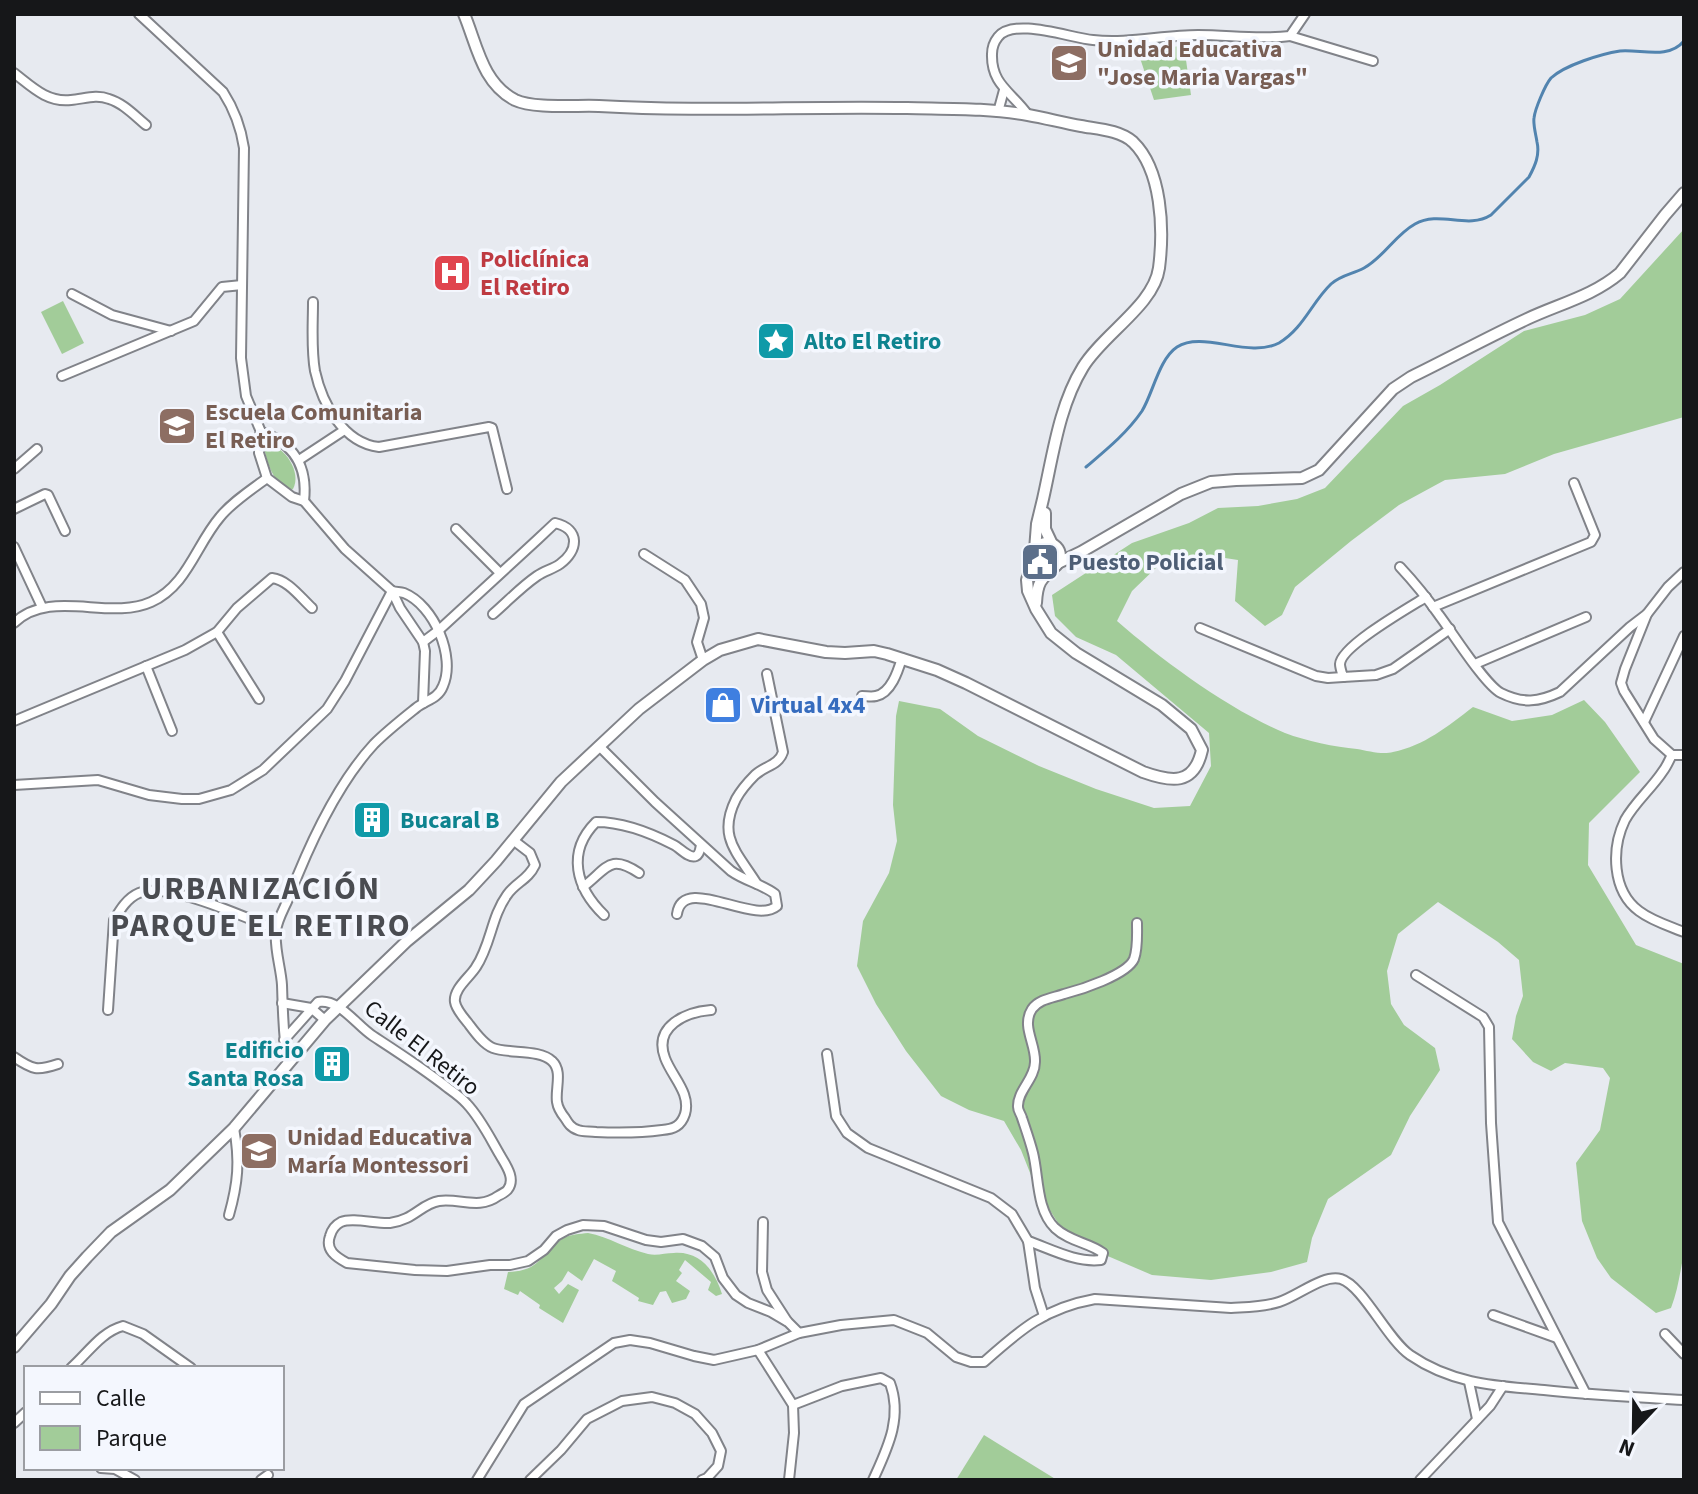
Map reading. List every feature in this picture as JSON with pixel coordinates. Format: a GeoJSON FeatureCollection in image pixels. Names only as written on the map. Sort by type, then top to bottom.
{"type":"FeatureCollection","features":[{"type":"Feature","properties":{"kind":"street"},"geometry":{"type":"LineString","coordinates":[[139,14],[223,92],[242,133],[241,358],[246,396],[261,432],[259,453],[267,478],[292,497],[304,501],[345,549],[392,591],[423,642],[423,703]]}},
{"type":"Feature","properties":{"kind":"street"},"geometry":{"type":"LineString","coordinates":[[464,14],[483,68],[506,93],[526,103],[566,107],[849,107],[998,112],[1028,115],[1130,139],[1145,157],[1155,179],[1159,269],[1155,285],[1147,297],[1094,351],[1074,382],[1064,409],[1037,524],[1035,562],[1048,569],[1181,494],[1211,482],[1302,478],[1319,470],[1393,389],[1411,377],[1529,317],[1598,289],[1620,273],[1684,193]]}},
{"type":"Feature","properties":{"kind":"street"},"geometry":{"type":"LineString","coordinates":[[1290,36],[1305,14]]}},
{"type":"Feature","properties":{"kind":"street"},"geometry":{"type":"LineString","coordinates":[[1028,115],[1004,90],[992,68],[992,48],[998,36],[1010,29],[1029,28],[1095,41],[1197,35],[1268,39],[1290,36],[1373,61]]}},
{"type":"Feature","properties":{"kind":"street"},"geometry":{"type":"LineString","coordinates":[[14,73],[44,96],[55,100],[106,97],[146,125]]}},
{"type":"Feature","properties":{"kind":"street"},"geometry":{"type":"LineString","coordinates":[[998,112],[1004,90]]}},
{"type":"Feature","properties":{"kind":"street"},"geometry":{"type":"LineString","coordinates":[[62,376],[194,321],[222,287],[242,285]]}},
{"type":"Feature","properties":{"kind":"street"},"geometry":{"type":"LineString","coordinates":[[72,294],[112,315],[171,331]]}},
{"type":"Feature","properties":{"kind":"street"},"geometry":{"type":"LineString","coordinates":[[313,302],[315,370],[321,391],[343,431],[368,446],[379,447],[492,428],[507,489]]}},
{"type":"Feature","properties":{"kind":"street"},"geometry":{"type":"LineString","coordinates":[[299,460],[343,431]]}},
{"type":"Feature","properties":{"kind":"street"},"geometry":{"type":"LineString","coordinates":[[261,432],[277,438],[299,460],[306,489],[304,501]]}},
{"type":"Feature","properties":{"kind":"street"},"geometry":{"type":"LineString","coordinates":[[14,469],[37,449]]}},
{"type":"Feature","properties":{"kind":"street"},"geometry":{"type":"LineString","coordinates":[[14,623],[42,607],[114,607],[151,602],[178,583],[220,516],[267,478]]}},
{"type":"Feature","properties":{"kind":"street"},"geometry":{"type":"LineString","coordinates":[[1433,607],[1591,542],[1595,535],[1574,483]]}},
{"type":"Feature","properties":{"kind":"street"},"geometry":{"type":"LineString","coordinates":[[14,509],[48,495],[65,531]]}},
{"type":"Feature","properties":{"kind":"street"},"geometry":{"type":"LineString","coordinates":[[1036,609],[1037,586],[1056,565],[1060,555],[1045,529],[1043,499]]}},
{"type":"Feature","properties":{"kind":"street"},"geometry":{"type":"LineString","coordinates":[[423,642],[555,523],[569,530],[575,539],[574,547],[562,563],[536,576],[493,614]]}},
{"type":"Feature","properties":{"kind":"street"},"geometry":{"type":"LineString","coordinates":[[456,529],[500,573]]}},
{"type":"Feature","properties":{"kind":"street"},"geometry":{"type":"LineString","coordinates":[[14,1347],[51,1304],[70,1276],[111,1232],[170,1190],[234,1128],[325,1020],[407,941],[469,890],[561,782],[639,709],[720,650],[758,639],[826,652],[874,651],[902,658],[937,670],[1143,772],[1167,781],[1188,775],[1199,763],[1202,750],[1191,729],[1162,705],[1076,653],[1051,633],[1036,609],[1027,585],[1035,552],[1041,544],[1081,552]]}},
{"type":"Feature","properties":{"kind":"street"},"geometry":{"type":"LineString","coordinates":[[14,547],[42,607]]}},
{"type":"Feature","properties":{"kind":"street"},"geometry":{"type":"LineString","coordinates":[[644,554],[685,580],[701,604],[704,618],[697,642],[703,660]]}},
{"type":"Feature","properties":{"kind":"street"},"geometry":{"type":"LineString","coordinates":[[1400,567],[1499,692],[1530,702],[1560,692],[1647,614],[1684,572]]}},
{"type":"Feature","properties":{"kind":"street"},"geometry":{"type":"LineString","coordinates":[[14,721],[185,650],[217,632],[237,608],[272,578],[287,584],[312,608]]}},
{"type":"Feature","properties":{"kind":"street"},"geometry":{"type":"LineString","coordinates":[[288,1064],[275,929],[300,867],[345,780],[356,765],[391,727],[423,703],[435,698],[443,688],[447,674],[445,647],[439,630],[418,603],[405,593],[392,591]]}},
{"type":"Feature","properties":{"kind":"street"},"geometry":{"type":"LineString","coordinates":[[14,785],[98,780],[149,795],[182,799],[199,799],[231,790],[263,770],[327,709],[392,591]]}},
{"type":"Feature","properties":{"kind":"street"},"geometry":{"type":"LineString","coordinates":[[1343,677],[1342,658],[1368,634],[1426,597]]}},
{"type":"Feature","properties":{"kind":"street"},"geometry":{"type":"LineString","coordinates":[[1647,614],[1621,683],[1654,739],[1672,755],[1684,755]]}},
{"type":"Feature","properties":{"kind":"street"},"geometry":{"type":"LineString","coordinates":[[1475,664],[1586,617]]}},
{"type":"Feature","properties":{"kind":"street"},"geometry":{"type":"LineString","coordinates":[[1200,628],[1316,676],[1328,678],[1376,675],[1393,669],[1450,629]]}},
{"type":"Feature","properties":{"kind":"street"},"geometry":{"type":"LineString","coordinates":[[217,632],[259,699]]}},
{"type":"Feature","properties":{"kind":"street"},"geometry":{"type":"LineString","coordinates":[[1644,722],[1684,636]]}},
{"type":"Feature","properties":{"kind":"street"},"geometry":{"type":"LineString","coordinates":[[862,696],[883,693],[902,658]]}},
{"type":"Feature","properties":{"kind":"street"},"geometry":{"type":"LineString","coordinates":[[146,666],[172,731]]}},
{"type":"Feature","properties":{"kind":"street"},"geometry":{"type":"LineString","coordinates":[[758,885],[732,844],[726,826],[740,792],[757,773],[782,757],[783,746],[767,674]]}},
{"type":"Feature","properties":{"kind":"street"},"geometry":{"type":"LineString","coordinates":[[599,746],[731,871],[775,894],[777,906],[772,911],[760,912],[692,898],[683,900],[677,914]]}},
{"type":"Feature","properties":{"kind":"street"},"geometry":{"type":"LineString","coordinates":[[1672,755],[1663,772],[1626,819],[1617,846],[1616,865],[1620,886],[1628,901],[1661,924],[1684,932]]}},
{"type":"Feature","properties":{"kind":"street"},"geometry":{"type":"LineString","coordinates":[[604,915],[591,902],[577,869],[581,844],[596,822],[627,826],[674,845],[691,856],[699,853],[701,845]]}},
{"type":"Feature","properties":{"kind":"street"},"geometry":{"type":"LineString","coordinates":[[513,840],[530,853],[535,865],[529,876],[508,891],[478,965],[458,990],[455,1005],[490,1047],[541,1055],[552,1061],[558,1072],[558,1108],[571,1126],[578,1130],[618,1133],[666,1130],[678,1126],[686,1107],[682,1088],[665,1058],[665,1037],[678,1018],[711,1010]]}},
{"type":"Feature","properties":{"kind":"street"},"geometry":{"type":"LineString","coordinates":[[583,887],[614,863],[625,863],[639,873]]}},
{"type":"Feature","properties":{"kind":"street"},"geometry":{"type":"LineString","coordinates":[[108,1010],[114,920],[120,909],[139,893],[168,891],[275,929]]}},
{"type":"Feature","properties":{"kind":"street"},"geometry":{"type":"LineString","coordinates":[[1028,1241],[1075,1258],[1101,1260],[1103,1253],[1072,1240],[1048,1218],[1034,1157],[1018,1107],[1035,1067],[1027,1023],[1030,1012],[1043,1000],[1116,975],[1129,966],[1137,944],[1137,923]]}},
{"type":"Feature","properties":{"kind":"street"},"geometry":{"type":"LineString","coordinates":[[1416,975],[1483,1017],[1489,1027],[1491,1123],[1498,1222],[1586,1394]]}},
{"type":"Feature","properties":{"kind":"street"},"geometry":{"type":"LineString","coordinates":[[284,1040],[311,1008],[322,1001],[338,1007]]}},
{"type":"Feature","properties":{"kind":"street"},"geometry":{"type":"LineString","coordinates":[[282,1003],[311,1008],[325,1020]]}},
{"type":"Feature","properties":{"kind":"street","name":"Calle El Retiro"},"geometry":{"type":"LineString","coordinates":[[338,1007],[370,1035],[430,1073],[466,1102],[509,1170],[511,1182],[508,1190],[493,1200],[479,1204],[438,1201],[406,1220],[393,1223],[350,1220],[340,1223],[333,1228],[328,1240],[329,1249],[339,1259],[347,1263],[415,1270],[447,1271],[510,1265],[528,1261],[567,1230],[583,1225],[604,1226],[646,1240],[661,1242],[683,1239],[702,1246],[715,1257],[723,1278],[736,1295],[788,1322],[799,1333]]}},
{"type":"Feature","properties":{"kind":"street"},"geometry":{"type":"LineString","coordinates":[[827,1054],[836,1116],[847,1133],[868,1148],[998,1202],[1012,1214],[1028,1241],[1035,1288],[1044,1316]]}},
{"type":"Feature","properties":{"kind":"street"},"geometry":{"type":"LineString","coordinates":[[15,1058],[32,1069],[58,1064]]}},
{"type":"Feature","properties":{"kind":"street"},"geometry":{"type":"LineString","coordinates":[[229,1215],[237,1186],[238,1150],[234,1128]]}},
{"type":"Feature","properties":{"kind":"street"},"geometry":{"type":"LineString","coordinates":[[763,1222],[762,1272],[767,1290],[788,1322]]}},
{"type":"Feature","properties":{"kind":"street"},"geometry":{"type":"LineString","coordinates":[[477,1480],[524,1404],[614,1343],[630,1340],[650,1343],[714,1360],[758,1350],[799,1333],[852,1323],[894,1320],[927,1333],[956,1357],[984,1362],[1014,1334],[1044,1316],[1075,1303],[1095,1299],[1250,1307],[1276,1303],[1330,1278],[1348,1283],[1390,1336],[1409,1354],[1435,1369],[1469,1382],[1684,1400]]}},
{"type":"Feature","properties":{"kind":"street"},"geometry":{"type":"LineString","coordinates":[[1493,1315],[1557,1338]]}},
{"type":"Feature","properties":{"kind":"street"},"geometry":{"type":"LineString","coordinates":[[73,1366],[109,1331],[123,1326],[143,1334],[188,1366]]}},
{"type":"Feature","properties":{"kind":"street"},"geometry":{"type":"LineString","coordinates":[[1665,1334],[1684,1354]]}},
{"type":"Feature","properties":{"kind":"street"},"geometry":{"type":"LineString","coordinates":[[758,1350],[793,1405],[794,1433],[789,1480]]}},
{"type":"Feature","properties":{"kind":"street"},"geometry":{"type":"LineString","coordinates":[[793,1405],[842,1386],[881,1378],[890,1383],[895,1395],[895,1420],[892,1437],[873,1480]]}},
{"type":"Feature","properties":{"kind":"street"},"geometry":{"type":"LineString","coordinates":[[1469,1382],[1477,1419]]}},
{"type":"Feature","properties":{"kind":"street"},"geometry":{"type":"LineString","coordinates":[[1420,1480],[1503,1386]]}},
{"type":"Feature","properties":{"kind":"street"},"geometry":{"type":"LineString","coordinates":[[530,1480],[587,1419],[622,1401],[652,1397],[675,1403],[695,1414],[712,1433],[721,1451],[718,1466],[702,1480]]}},
{"type":"Feature","properties":{"kind":"street"},"geometry":{"type":"LineString","coordinates":[[117,1470],[135,1480]]}},
{"type":"Feature","properties":{"kind":"green space"},"geometry":{"type":"Polygon","coordinates":[[[1184,46],[1191,95],[1154,100],[1137,49],[1184,46]]]}},
{"type":"Feature","properties":{"kind":"green space"},"geometry":{"type":"Polygon","coordinates":[[[1684,229],[1684,417],[1554,454],[1505,474],[1445,480],[1399,505],[1351,541],[1295,587],[1282,615],[1265,626],[1235,601],[1238,560],[1212,556],[1161,563],[1132,591],[1117,621],[1175,668],[1219,698],[1285,733],[1321,743],[1393,752],[1425,740],[1473,707],[1512,721],[1552,715],[1584,700],[1605,722],[1640,772],[1589,823],[1588,865],[1636,945],[1684,964],[1684,1253],[1671,1308],[1656,1313],[1611,1278],[1597,1258],[1582,1221],[1576,1163],[1600,1130],[1610,1078],[1603,1068],[1565,1063],[1551,1071],[1533,1062],[1512,1039],[1523,996],[1519,960],[1498,942],[1438,902],[1398,934],[1387,971],[1391,1004],[1404,1025],[1435,1048],[1440,1070],[1410,1116],[1391,1155],[1328,1199],[1312,1238],[1307,1262],[1271,1272],[1211,1280],[1152,1275],[1068,1239],[1036,1188],[1021,1150],[1004,1121],[969,1110],[941,1096],[906,1051],[876,1004],[857,966],[863,921],[889,873],[897,841],[893,805],[899,701],[940,709],[978,736],[1096,789],[1154,808],[1190,806],[1211,766],[1209,733],[1116,655],[1076,637],[1055,616],[1052,595],[1132,543],[1189,523],[1218,508],[1258,506],[1297,499],[1325,488],[1403,406],[1524,331],[1585,315],[1620,299],[1684,229]]]}},
{"type":"Feature","properties":{"kind":"green space"},"geometry":{"type":"Polygon","coordinates":[[[63,301],[84,343],[62,354],[41,312],[63,301]]]}},
{"type":"Feature","properties":{"kind":"green space"},"geometry":{"type":"Polygon","coordinates":[[[266,444],[280,449],[290,461],[295,475],[293,489],[289,491],[283,487],[272,472],[264,447],[266,444]]]}},
{"type":"Feature","properties":{"kind":"green space"},"geometry":{"type":"Polygon","coordinates":[[[588,1233],[648,1254],[691,1255],[711,1270],[722,1294],[716,1296],[708,1290],[711,1282],[685,1260],[676,1281],[690,1291],[686,1299],[672,1303],[666,1291],[660,1292],[653,1305],[638,1301],[639,1298],[612,1281],[616,1271],[594,1259],[582,1281],[568,1271],[554,1288],[559,1294],[568,1284],[579,1290],[563,1323],[520,1291],[518,1295],[504,1289],[508,1272],[528,1269],[565,1237],[588,1233]]]}},
{"type":"Feature","properties":{"kind":"green space"},"geometry":{"type":"Polygon","coordinates":[[[984,1435],[1057,1480],[956,1480],[984,1435]]]}},
{"type":"Feature","properties":{"kind":"waterway"},"geometry":{"type":"LineString","coordinates":[[1086,467],[1136,419],[1165,360],[1177,347],[1200,341],[1254,348],[1279,343],[1295,330],[1331,284],[1371,263],[1415,224],[1434,219],[1473,221],[1491,215],[1529,177],[1533,169],[1538,151],[1535,114],[1546,86],[1557,73],[1603,55],[1620,51],[1662,52],[1678,47],[1684,41]]}},
{"type":"Feature","properties":{"kind":"place","name":"Unidad Educativa \"Jose Maria Vargas\""},"geometry":{"type":"Point","coordinates":[1069,63]}},
{"type":"Feature","properties":{"kind":"place","name":"Policlínica El Retiro"},"geometry":{"type":"Point","coordinates":[452,273]}},
{"type":"Feature","properties":{"kind":"place","name":"Alto El Retiro"},"geometry":{"type":"Point","coordinates":[776,341]}},
{"type":"Feature","properties":{"kind":"place","name":"Escuela Comunitaria El Retiro"},"geometry":{"type":"Point","coordinates":[177,426]}},
{"type":"Feature","properties":{"kind":"place","name":"Puesto Policial"},"geometry":{"type":"Point","coordinates":[1040,562]}},
{"type":"Feature","properties":{"kind":"place","name":"Virtual 4x4"},"geometry":{"type":"Point","coordinates":[723,705]}},
{"type":"Feature","properties":{"kind":"place","name":"Bucaral B"},"geometry":{"type":"Point","coordinates":[372,820]}},
{"type":"Feature","properties":{"kind":"place","name":"Edificio Santa Rosa"},"geometry":{"type":"Point","coordinates":[332,1064]}},
{"type":"Feature","properties":{"kind":"place","name":"Unidad Educativa María Montessori"},"geometry":{"type":"Point","coordinates":[259,1151]}},
{"type":"Feature","properties":{"kind":"district","name":"URBANIZACIÓN PARQUE EL RETIRO"},"geometry":{"type":"Point","coordinates":[261,908]}}]}
